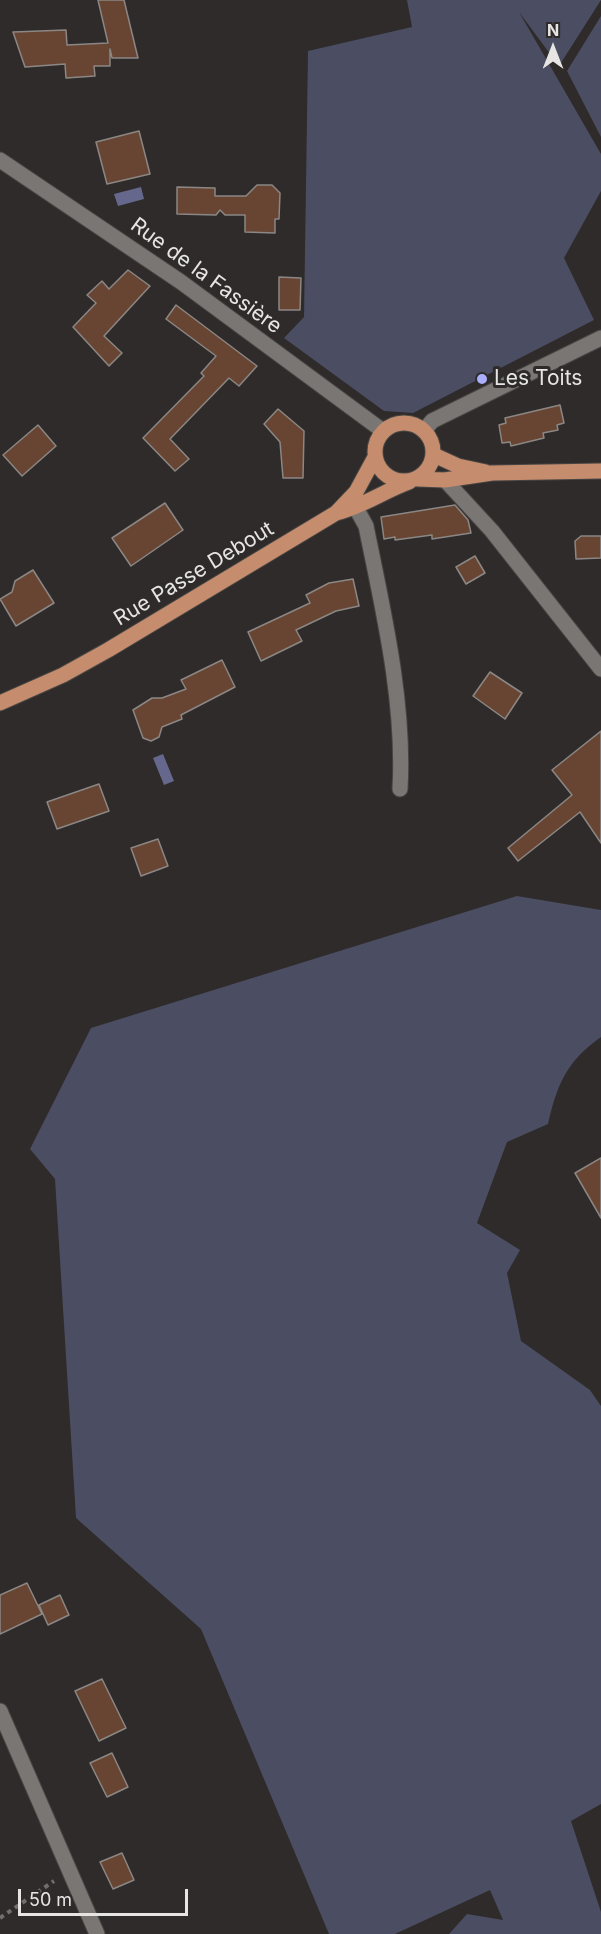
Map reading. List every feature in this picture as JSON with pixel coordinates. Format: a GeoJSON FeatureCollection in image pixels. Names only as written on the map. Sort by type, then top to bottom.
{"type":"FeatureCollection","features":[{"type":"Feature","properties":{"kind":"main road"},"geometry":{"type":"LineString","coordinates":[[336,513],[356,492],[375,457],[378,438],[383,431],[402,423],[412,424],[424,431],[433,444],[434,454],[431,464],[413,480]]}},
{"type":"Feature","properties":{"kind":"main road"},"geometry":{"type":"LineString","coordinates":[[434,454],[458,466],[492,473]]}},
{"type":"Feature","properties":{"kind":"main road"},"geometry":{"type":"LineString","coordinates":[[375,457],[383,473],[391,479],[445,480],[492,473],[601,471]]}},
{"type":"Feature","properties":{"kind":"main road","name":"Rue Passe Debout"},"geometry":{"type":"LineString","coordinates":[[0,703],[63,675],[108,650],[336,513],[356,508],[370,498],[413,480]]}},
{"type":"Feature","properties":{"kind":"street","name":"Rue de la Fassière"},"geometry":{"type":"LineString","coordinates":[[0,160],[181,282],[383,431]]}},
{"type":"Feature","properties":{"kind":"street"},"geometry":{"type":"LineString","coordinates":[[424,431],[432,421],[601,338]]}},
{"type":"Feature","properties":{"kind":"street"},"geometry":{"type":"LineString","coordinates":[[445,480],[492,531],[601,669]]}},
{"type":"Feature","properties":{"kind":"street"},"geometry":{"type":"LineString","coordinates":[[356,508],[366,525],[399,712],[402,752],[400,789]]}},
{"type":"Feature","properties":{"kind":"street"},"geometry":{"type":"LineString","coordinates":[[0,1711],[97,1934]]}},
{"type":"Feature","properties":{"kind":"path"},"geometry":{"type":"LineString","coordinates":[[0,1918],[70,1870]]}},
{"type":"Feature","properties":{"kind":"shaded area"},"geometry":{"type":"Polygon","coordinates":[[[407,0],[601,0],[559,66],[519,12],[601,154],[601,191],[564,258],[594,320],[413,413],[384,411],[284,338],[304,317],[308,51],[412,27],[407,0]]]}},
{"type":"Feature","properties":{"kind":"shaded area"},"geometry":{"type":"Polygon","coordinates":[[[601,16],[601,137],[567,71],[601,16]]]}},
{"type":"Feature","properties":{"kind":"shaded area"},"geometry":{"type":"Polygon","coordinates":[[[141,187],[144,199],[118,206],[114,194],[141,187]]]}},
{"type":"Feature","properties":{"kind":"shaded area"},"geometry":{"type":"Polygon","coordinates":[[[163,754],[174,781],[164,785],[153,758],[163,754]]]}},
{"type":"Feature","properties":{"kind":"shaded area"},"geometry":{"type":"Polygon","coordinates":[[[517,896],[601,910],[601,1037],[580,1055],[565,1074],[555,1097],[548,1124],[507,1142],[477,1223],[520,1250],[507,1273],[521,1341],[590,1390],[601,1406],[601,1804],[571,1821],[601,1912],[601,1934],[449,1934],[467,1914],[503,1920],[490,1890],[395,1934],[329,1934],[201,1629],[76,1518],[55,1179],[30,1149],[91,1028],[517,896]]]}},
{"type":"Feature","properties":{"kind":"building"},"geometry":{"type":"Polygon","coordinates":[[[98,0],[124,0],[138,58],[112,58],[110,49],[110,66],[94,66],[95,76],[66,78],[65,64],[25,67],[13,32],[66,30],[67,45],[108,43],[98,0]]]}},
{"type":"Feature","properties":{"kind":"building"},"geometry":{"type":"Polygon","coordinates":[[[139,131],[150,174],[107,184],[96,142],[139,131]]]}},
{"type":"Feature","properties":{"kind":"building"},"geometry":{"type":"Polygon","coordinates":[[[257,185],[272,185],[280,193],[279,219],[275,219],[275,233],[245,232],[245,215],[225,215],[220,210],[216,215],[177,214],[177,187],[215,188],[215,196],[246,196],[257,185]]]}},
{"type":"Feature","properties":{"kind":"building"},"geometry":{"type":"Polygon","coordinates":[[[128,270],[150,286],[104,336],[122,353],[109,366],[73,327],[96,303],[87,295],[102,281],[109,289],[128,270]]]}},
{"type":"Feature","properties":{"kind":"building"},"geometry":{"type":"Polygon","coordinates":[[[279,277],[301,278],[300,310],[279,310],[279,277]]]}},
{"type":"Feature","properties":{"kind":"building"},"geometry":{"type":"Polygon","coordinates":[[[176,305],[257,366],[239,386],[229,378],[170,439],[189,459],[175,471],[143,438],[204,376],[201,373],[216,356],[166,319],[176,305]]]}},
{"type":"Feature","properties":{"kind":"building"},"geometry":{"type":"Polygon","coordinates":[[[560,405],[564,423],[557,425],[558,430],[543,433],[544,438],[511,446],[510,442],[502,443],[499,425],[506,423],[505,418],[560,405]]]}},
{"type":"Feature","properties":{"kind":"building"},"geometry":{"type":"Polygon","coordinates":[[[278,409],[304,431],[303,478],[283,478],[280,442],[264,424],[278,409]]]}},
{"type":"Feature","properties":{"kind":"building"},"geometry":{"type":"Polygon","coordinates":[[[38,425],[56,446],[22,476],[3,455],[38,425]]]}},
{"type":"Feature","properties":{"kind":"building"},"geometry":{"type":"Polygon","coordinates":[[[165,503],[183,530],[131,566],[112,538],[165,503]]]}},
{"type":"Feature","properties":{"kind":"building"},"geometry":{"type":"Polygon","coordinates":[[[455,505],[468,520],[471,533],[432,539],[432,535],[395,540],[395,537],[384,539],[381,517],[455,505]]]}},
{"type":"Feature","properties":{"kind":"building"},"geometry":{"type":"Polygon","coordinates":[[[581,536],[601,536],[601,558],[576,559],[575,541],[581,536]]]}},
{"type":"Feature","properties":{"kind":"building"},"geometry":{"type":"Polygon","coordinates":[[[475,556],[485,573],[466,584],[456,567],[475,556]]]}},
{"type":"Feature","properties":{"kind":"building"},"geometry":{"type":"Polygon","coordinates":[[[33,570],[54,603],[16,626],[0,599],[12,592],[15,581],[33,570]]]}},
{"type":"Feature","properties":{"kind":"building"},"geometry":{"type":"Polygon","coordinates":[[[353,579],[359,606],[336,611],[296,630],[302,641],[261,661],[248,632],[310,603],[306,595],[329,583],[353,579]]]}},
{"type":"Feature","properties":{"kind":"building"},"geometry":{"type":"Polygon","coordinates":[[[222,660],[235,687],[181,715],[182,719],[162,727],[159,737],[151,741],[143,738],[133,710],[152,698],[162,698],[186,689],[181,680],[222,660]]]}},
{"type":"Feature","properties":{"kind":"building"},"geometry":{"type":"Polygon","coordinates":[[[490,672],[522,693],[505,719],[473,696],[490,672]]]}},
{"type":"Feature","properties":{"kind":"building"},"geometry":{"type":"Polygon","coordinates":[[[601,731],[601,843],[580,812],[518,861],[508,848],[572,795],[552,770],[601,731]]]}},
{"type":"Feature","properties":{"kind":"building"},"geometry":{"type":"Polygon","coordinates":[[[99,784],[109,811],[57,829],[47,802],[99,784]]]}},
{"type":"Feature","properties":{"kind":"building"},"geometry":{"type":"Polygon","coordinates":[[[158,839],[168,866],[141,876],[131,848],[158,839]]]}},
{"type":"Feature","properties":{"kind":"building"},"geometry":{"type":"Polygon","coordinates":[[[601,1158],[601,1218],[575,1173],[601,1158]]]}},
{"type":"Feature","properties":{"kind":"building"},"geometry":{"type":"Polygon","coordinates":[[[27,1583],[42,1614],[0,1634],[0,1595],[27,1583]]]}},
{"type":"Feature","properties":{"kind":"building"},"geometry":{"type":"Polygon","coordinates":[[[60,1595],[69,1615],[48,1625],[39,1605],[60,1595]]]}},
{"type":"Feature","properties":{"kind":"building"},"geometry":{"type":"Polygon","coordinates":[[[102,1679],[126,1728],[99,1741],[75,1691],[102,1679]]]}},
{"type":"Feature","properties":{"kind":"building"},"geometry":{"type":"Polygon","coordinates":[[[112,1753],[128,1787],[107,1797],[90,1763],[112,1753]]]}},
{"type":"Feature","properties":{"kind":"building"},"geometry":{"type":"Polygon","coordinates":[[[122,1853],[134,1880],[113,1889],[100,1862],[122,1853]]]}},
{"type":"Feature","properties":{"kind":"place","name":"Les Toits"},"geometry":{"type":"Point","coordinates":[482,379]}}]}
